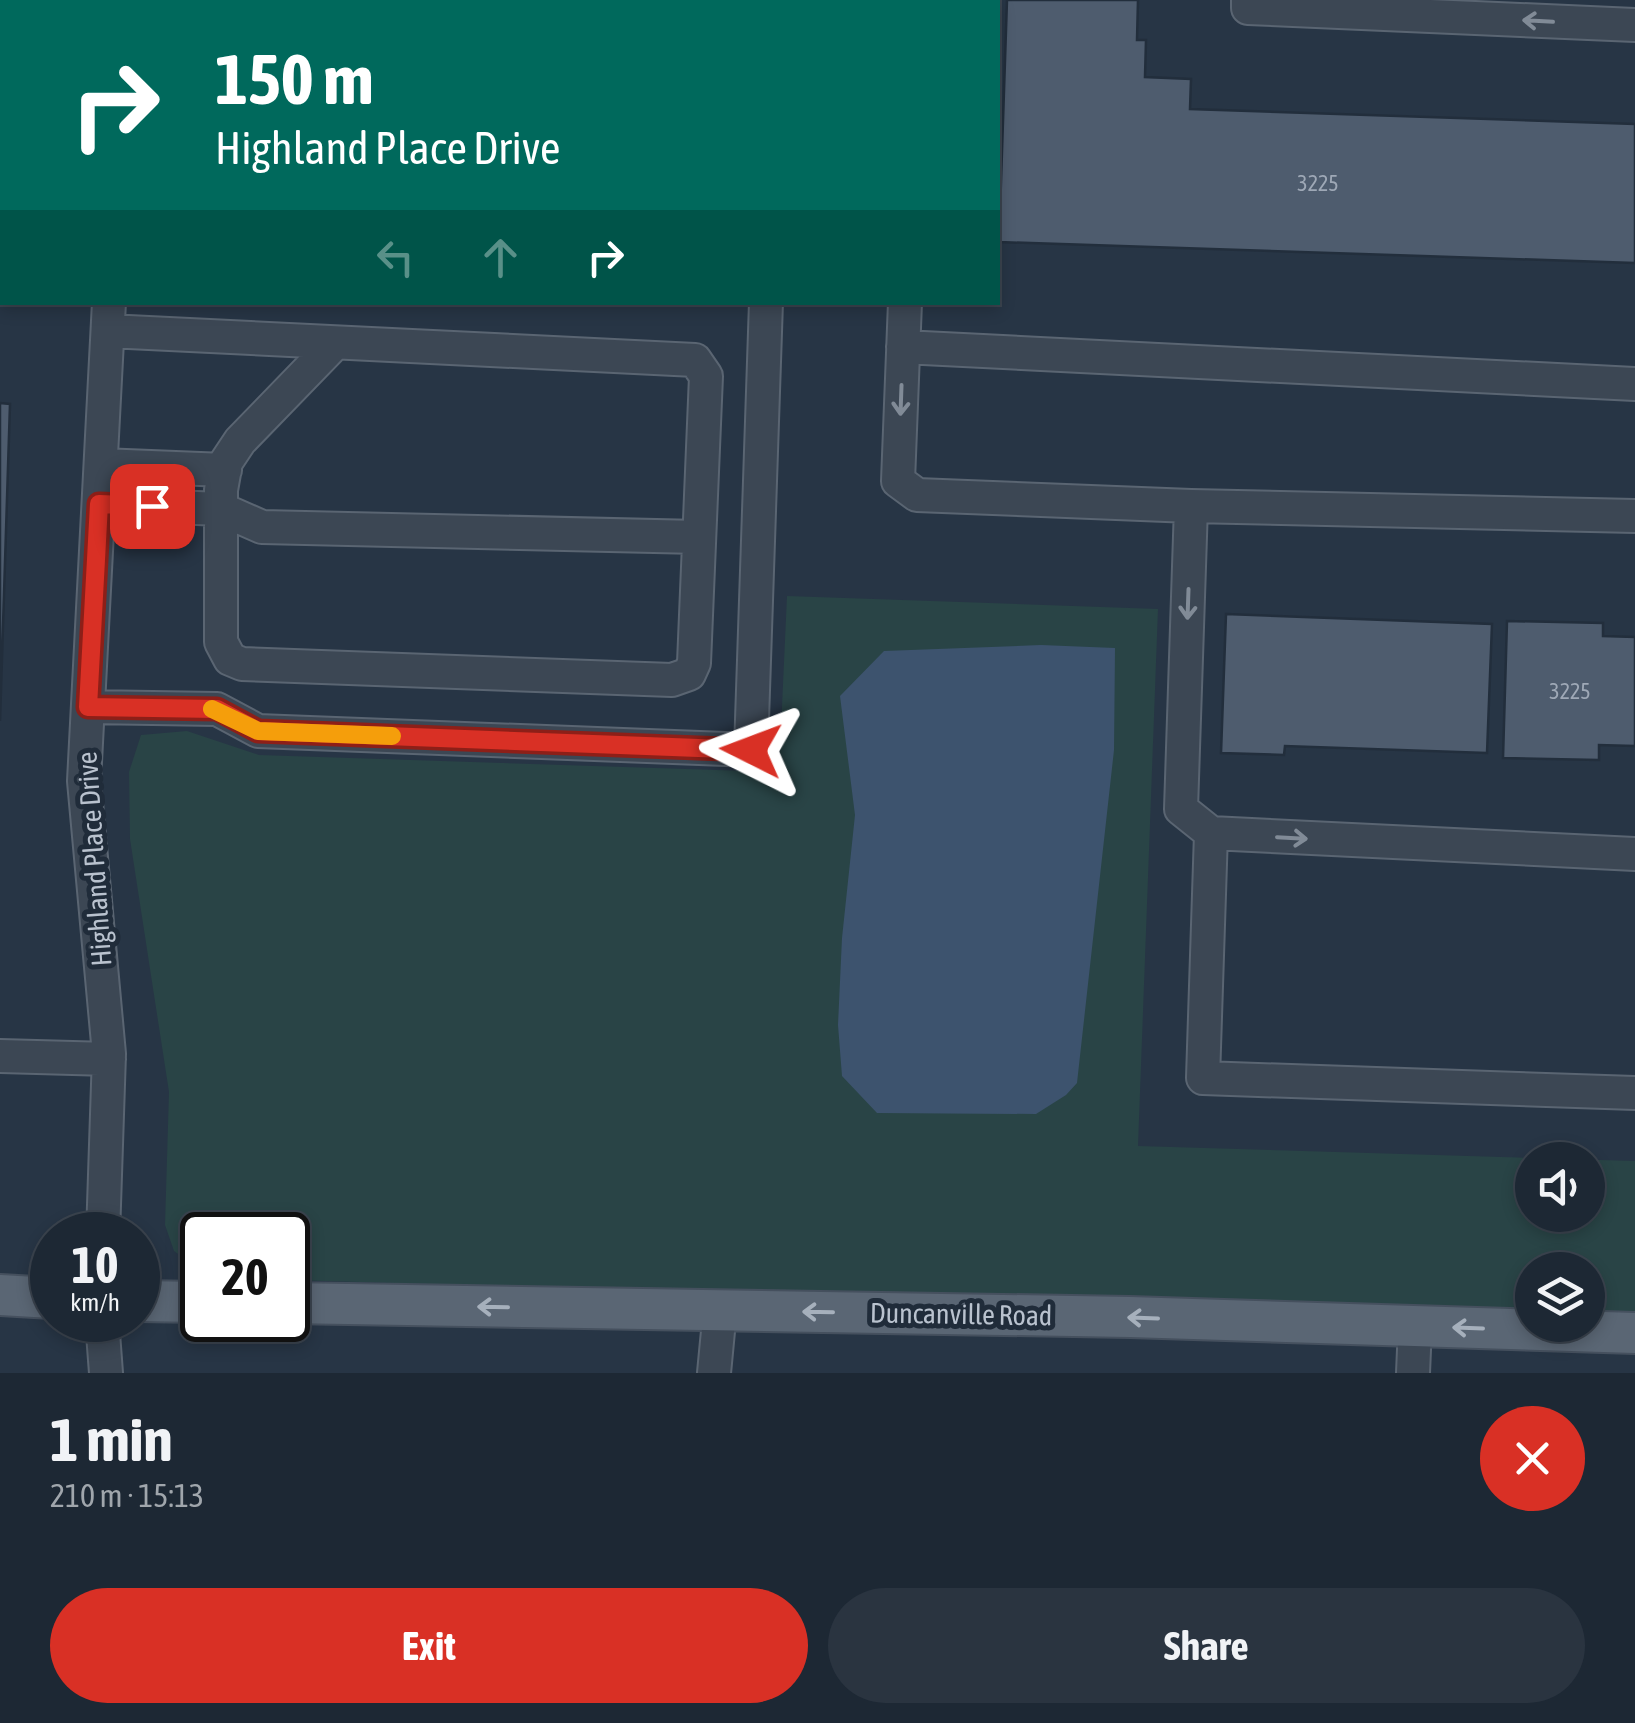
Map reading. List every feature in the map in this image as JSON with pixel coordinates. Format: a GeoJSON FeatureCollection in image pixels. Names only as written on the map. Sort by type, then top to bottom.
{"type":"FeatureCollection","features":[{"type":"Feature","properties":{"kind":"main road"},"geometry":{"type":"LineString","coordinates":[[0,1295],[30,1297]]}},
{"type":"Feature","properties":{"kind":"main road","name":"Duncanville Road"},"geometry":{"type":"LineString","coordinates":[[310,1304],[1130,1317],[1635,1333]]}},
{"type":"Feature","properties":{"kind":"street"},"geometry":{"type":"LineString","coordinates":[[1248,4],[1635,25]]}},
{"type":"Feature","properties":{"kind":"street"},"geometry":{"type":"LineString","coordinates":[[88,707],[217,709],[258,731],[751,750],[766,305]]}},
{"type":"Feature","properties":{"kind":"street"},"geometry":{"type":"LineString","coordinates":[[905,305],[898,480],[917,495],[1190,506],[1635,516]]}},
{"type":"Feature","properties":{"kind":"street"},"geometry":{"type":"LineString","coordinates":[[109,317],[336,343],[695,360],[706,376],[694,663],[689,674],[672,680],[242,664],[230,659],[221,642],[221,509],[226,462],[240,441],[336,343]]}},
{"type":"Feature","properties":{"kind":"street","name":"Highland Place Drive"},"geometry":{"type":"LineString","coordinates":[[104,1212],[109,1059],[84,782],[109,317]]}},
{"type":"Feature","properties":{"kind":"street"},"geometry":{"type":"LineString","coordinates":[[903,347],[1635,384]]}},
{"type":"Feature","properties":{"kind":"street"},"geometry":{"type":"LineString","coordinates":[[100,465],[224,470]]}},
{"type":"Feature","properties":{"kind":"street"},"geometry":{"type":"LineString","coordinates":[[99,504],[221,509],[262,527],[699,537]]}},
{"type":"Feature","properties":{"kind":"street"},"geometry":{"type":"LineString","coordinates":[[1190,506],[1182,809],[1212,833],[1635,854]]}},
{"type":"Feature","properties":{"kind":"street"},"geometry":{"type":"LineString","coordinates":[[1212,833],[1203,1078],[1635,1093]]}},
{"type":"Feature","properties":{"kind":"street"},"geometry":{"type":"LineString","coordinates":[[0,1056],[109,1059]]}},
{"type":"Feature","properties":{"kind":"street"},"geometry":{"type":"LineString","coordinates":[[714,1373],[720,1310]]}},
{"type":"Feature","properties":{"kind":"street"},"geometry":{"type":"LineString","coordinates":[[1413,1373],[1415,1326]]}},
{"type":"Feature","properties":{"kind":"street"},"geometry":{"type":"LineString","coordinates":[[104,1342],[106,1373]]}},
{"type":"Feature","properties":{"kind":"green space"},"geometry":{"type":"Polygon","coordinates":[[[787,596],[1158,609],[1138,1146],[1515,1157],[1515,1232],[1605,1232],[1605,1160],[1635,1161],[1635,1318],[1605,1317],[1605,1252],[1515,1252],[1515,1315],[310,1281],[310,1212],[180,1212],[180,1255],[174,1251],[165,1225],[169,1092],[130,839],[129,772],[141,735],[187,731],[259,755],[779,772],[787,596]]]}},
{"type":"Feature","properties":{"kind":"water"},"geometry":{"type":"Polygon","coordinates":[[[1041,645],[1115,648],[1114,750],[1077,1083],[1036,1114],[877,1113],[842,1076],[838,1025],[842,938],[855,815],[840,696],[884,651],[1041,645]]]}},
{"type":"Feature","properties":{"kind":"building"},"geometry":{"type":"Polygon","coordinates":[[[1007,0],[1138,0],[1137,40],[1146,40],[1145,77],[1191,79],[1190,109],[1635,124],[1635,263],[1000,242],[1007,0]]]}},
{"type":"Feature","properties":{"kind":"building"},"geometry":{"type":"Polygon","coordinates":[[[0,403],[10,404],[0,721],[0,403]]]}},
{"type":"Feature","properties":{"kind":"building"},"geometry":{"type":"Polygon","coordinates":[[[1226,614],[1492,624],[1487,753],[1285,746],[1284,755],[1221,753],[1226,614]]]}},
{"type":"Feature","properties":{"kind":"building"},"geometry":{"type":"Polygon","coordinates":[[[1507,621],[1603,623],[1603,636],[1635,637],[1635,746],[1599,745],[1599,760],[1503,758],[1507,621]]]}},
{"type":"Feature","properties":{"kind":"slow traffic"},"geometry":{"type":"LineString","coordinates":[[212,709],[258,731],[392,736]]}},
{"type":"Feature","properties":{"kind":"route"},"geometry":{"type":"LineString","coordinates":[[152,506],[99,504],[88,707],[217,709],[258,731],[751,750]]}}]}
